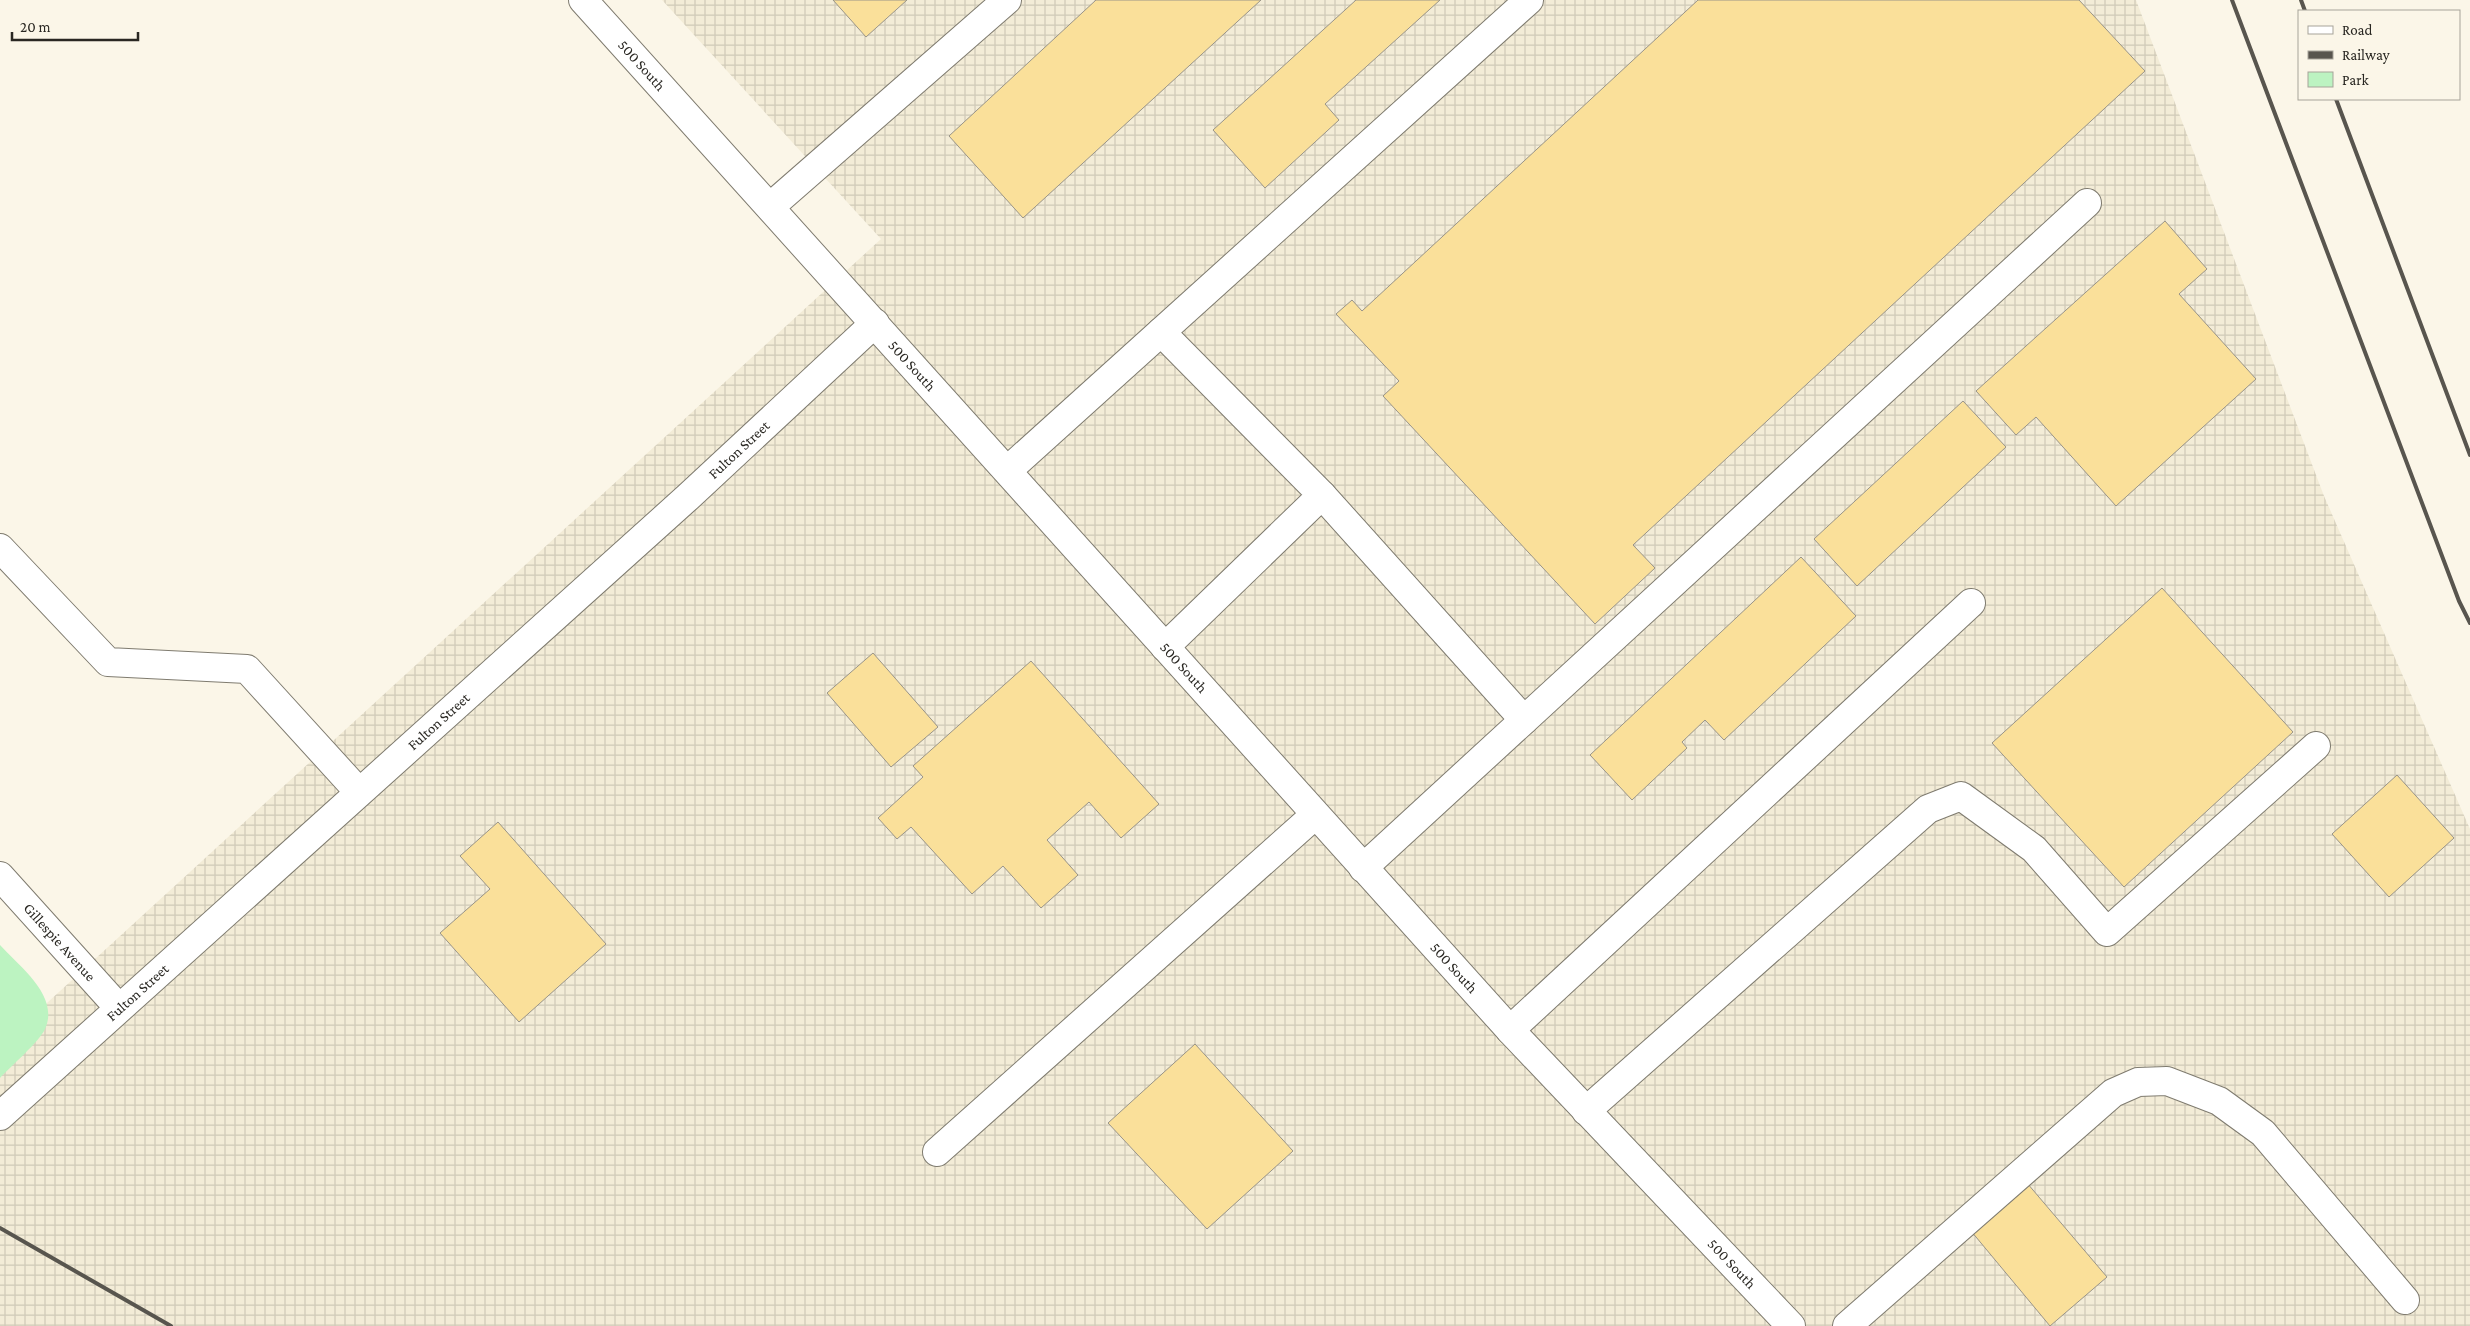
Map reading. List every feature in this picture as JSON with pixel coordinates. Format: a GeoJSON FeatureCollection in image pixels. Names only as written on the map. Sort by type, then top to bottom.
{"type":"FeatureCollection","features":[{"type":"Feature","properties":{"kind":"street","name":"500 South"},"geometry":{"type":"LineString","coordinates":[[583,0],[1510,1030],[1791,1326]]}},
{"type":"Feature","properties":{"kind":"street"},"geometry":{"type":"LineString","coordinates":[[770,207],[1007,0]]}},
{"type":"Feature","properties":{"kind":"street"},"geometry":{"type":"LineString","coordinates":[[1008,470],[1529,0]]}},
{"type":"Feature","properties":{"kind":"street"},"geometry":{"type":"LineString","coordinates":[[1363,868],[2087,203]]}},
{"type":"Feature","properties":{"kind":"street","name":"Fulton Street"},"geometry":{"type":"LineString","coordinates":[[0,1116],[688,497],[875,323]]}},
{"type":"Feature","properties":{"kind":"street"},"geometry":{"type":"LineString","coordinates":[[1161,332],[1322,495],[1524,720]]}},
{"type":"Feature","properties":{"kind":"street"},"geometry":{"type":"LineString","coordinates":[[1165,647],[1322,495]]}},
{"type":"Feature","properties":{"kind":"street"},"geometry":{"type":"LineString","coordinates":[[0,548],[108,662],[246,669],[359,792]]}},
{"type":"Feature","properties":{"kind":"street"},"geometry":{"type":"LineString","coordinates":[[1510,1030],[1971,604]]}},
{"type":"Feature","properties":{"kind":"street"},"geometry":{"type":"LineString","coordinates":[[1586,1111],[1928,809],[1961,796],[2034,849],[2107,932],[2316,746]]}},
{"type":"Feature","properties":{"kind":"street"},"geometry":{"type":"LineString","coordinates":[[937,1152],[1315,815]]}},
{"type":"Feature","properties":{"kind":"street","name":"Gillespie Avenue"},"geometry":{"type":"LineString","coordinates":[[0,876],[119,1008]]}},
{"type":"Feature","properties":{"kind":"street"},"geometry":{"type":"LineString","coordinates":[[1847,1326],[2113,1094],[2138,1082],[2167,1081],[2219,1101],[2263,1133],[2405,1300]]}},
{"type":"Feature","properties":{"kind":"shaded area"},"geometry":{"type":"Polygon","coordinates":[[[662,0],[2136,0],[2324,496],[2470,829],[2470,1326],[0,1326],[0,1046],[881,239],[662,0]]]}},
{"type":"Feature","properties":{"kind":"green space"},"geometry":{"type":"Polygon","coordinates":[[[0,945],[36,983],[47,1005],[48,1017],[42,1034],[0,1078],[0,945]]]}},
{"type":"Feature","properties":{"kind":"building"},"geometry":{"type":"Polygon","coordinates":[[[833,0],[907,0],[866,37],[833,0]]]}},
{"type":"Feature","properties":{"kind":"building"},"geometry":{"type":"Polygon","coordinates":[[[1096,0],[1261,0],[1023,218],[949,136],[1096,0]]]}},
{"type":"Feature","properties":{"kind":"building"},"geometry":{"type":"Polygon","coordinates":[[[1356,0],[1440,0],[1325,104],[1339,120],[1265,188],[1213,130],[1356,0]]]}},
{"type":"Feature","properties":{"kind":"building"},"geometry":{"type":"Polygon","coordinates":[[[1698,0],[2079,0],[2145,71],[1633,545],[1655,568],[1595,624],[1383,396],[1399,381],[1336,314],[1352,300],[1362,311],[1698,0]]]}},
{"type":"Feature","properties":{"kind":"building"},"geometry":{"type":"Polygon","coordinates":[[[2165,221],[2207,269],[2179,294],[2256,379],[2116,506],[2036,417],[2016,435],[1976,391],[2165,221]]]}},
{"type":"Feature","properties":{"kind":"building"},"geometry":{"type":"Polygon","coordinates":[[[1963,401],[2006,447],[1857,586],[1814,539],[1963,401]]]}},
{"type":"Feature","properties":{"kind":"building"},"geometry":{"type":"Polygon","coordinates":[[[1801,557],[1856,616],[1724,740],[1705,720],[1682,742],[1687,748],[1632,800],[1590,755],[1801,557]]]}},
{"type":"Feature","properties":{"kind":"building"},"geometry":{"type":"Polygon","coordinates":[[[2162,588],[2293,732],[2124,887],[1992,743],[2162,588]]]}},
{"type":"Feature","properties":{"kind":"building"},"geometry":{"type":"Polygon","coordinates":[[[873,653],[938,727],[891,767],[827,693],[873,653]]]}},
{"type":"Feature","properties":{"kind":"building"},"geometry":{"type":"Polygon","coordinates":[[[1031,661],[1159,804],[1121,838],[1089,802],[1047,840],[1078,875],[1041,908],[1003,866],[972,894],[911,827],[897,839],[878,818],[923,777],[913,766],[1031,661]]]}},
{"type":"Feature","properties":{"kind":"building"},"geometry":{"type":"Polygon","coordinates":[[[2397,775],[2454,838],[2389,897],[2332,834],[2397,775]]]}},
{"type":"Feature","properties":{"kind":"building"},"geometry":{"type":"Polygon","coordinates":[[[498,822],[606,944],[519,1022],[440,933],[490,889],[460,856],[498,822]]]}},
{"type":"Feature","properties":{"kind":"building"},"geometry":{"type":"Polygon","coordinates":[[[1195,1044],[1293,1151],[1207,1229],[1108,1123],[1195,1044]]]}},
{"type":"Feature","properties":{"kind":"building"},"geometry":{"type":"Polygon","coordinates":[[[2027,1183],[2107,1277],[2050,1326],[1971,1231],[2027,1183]]]}},
{"type":"Feature","properties":{"kind":"railway"},"geometry":{"type":"LineString","coordinates":[[2232,0],[2459,601],[2470,623]]}},
{"type":"Feature","properties":{"kind":"railway"},"geometry":{"type":"LineString","coordinates":[[2301,0],[2305,10]]}},
{"type":"Feature","properties":{"kind":"railway"},"geometry":{"type":"LineString","coordinates":[[2336,100],[2470,455]]}},
{"type":"Feature","properties":{"kind":"railway"},"geometry":{"type":"LineString","coordinates":[[0,1228],[171,1326]]}}]}
